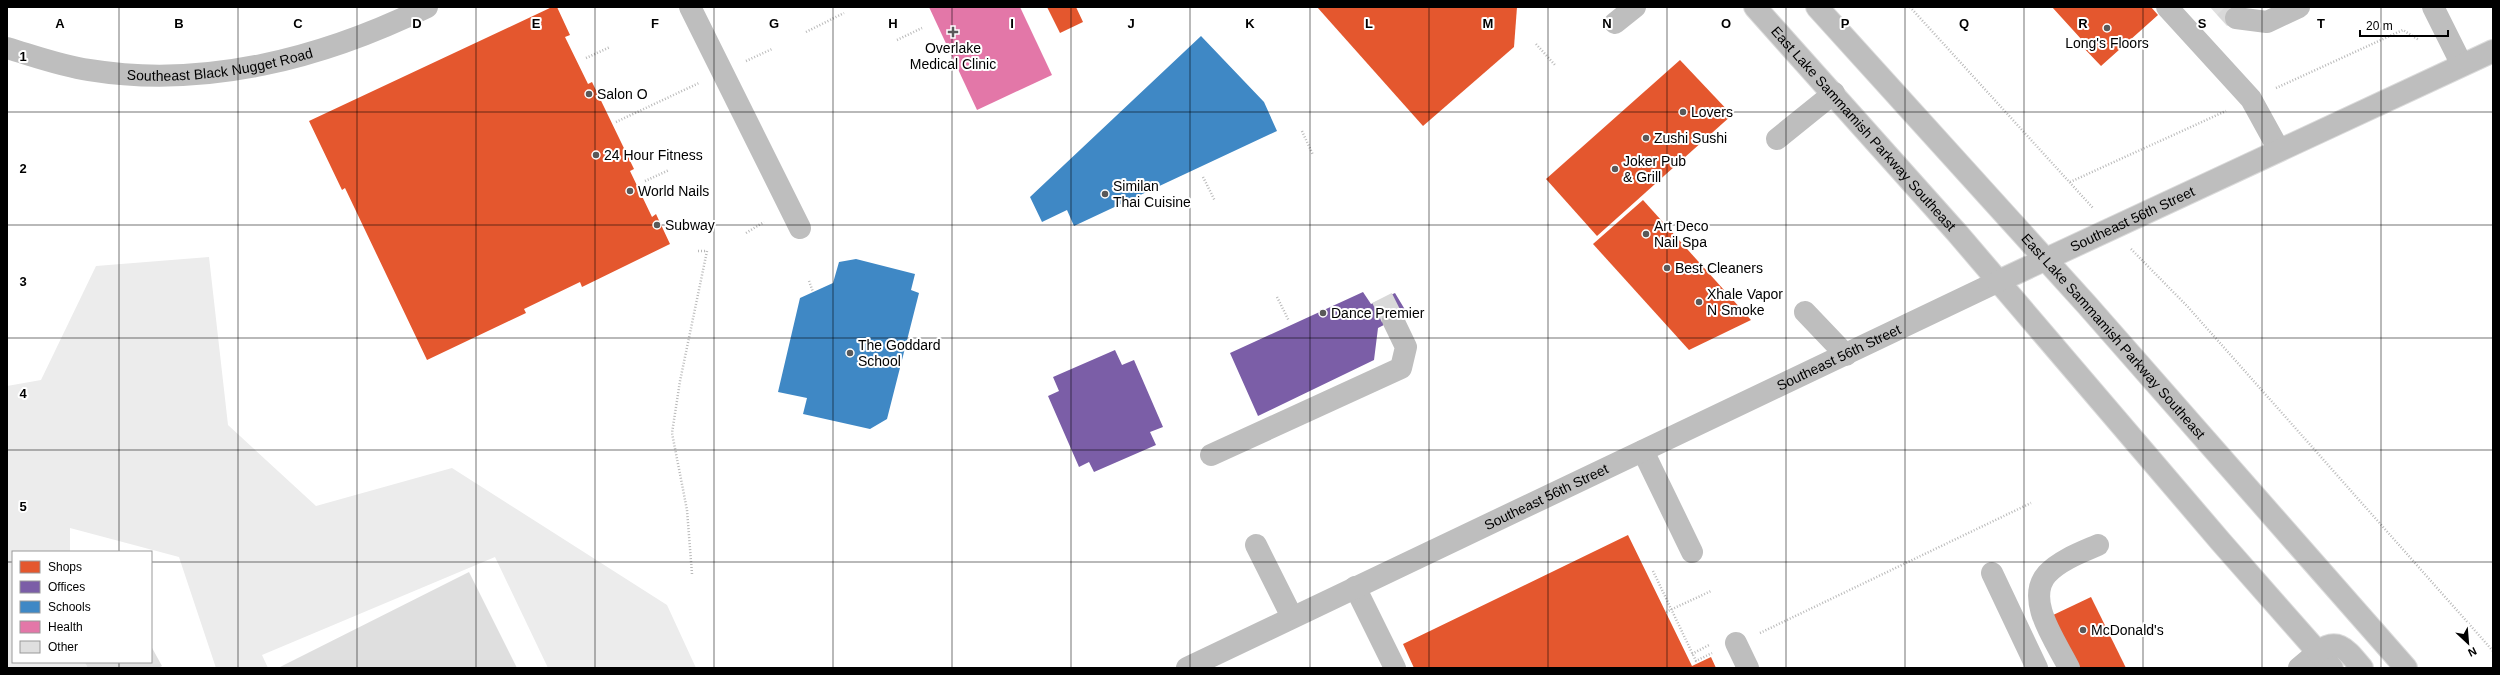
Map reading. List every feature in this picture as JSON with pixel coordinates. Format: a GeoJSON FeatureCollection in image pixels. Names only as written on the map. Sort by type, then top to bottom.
{"type":"FeatureCollection","features":[{"type":"Feature","properties":{"kind":"main road","name":"Southeast Black Nugget Road"},"geometry":{"type":"LineString","coordinates":[[7,48],[88,70],[165,76],[216,73],[283,60],[343,43],[384,28],[427,7]]}},
{"type":"Feature","properties":{"kind":"main road"},"geometry":{"type":"LineString","coordinates":[[690,7],[800,228]]}},
{"type":"Feature","properties":{"kind":"main road"},"geometry":{"type":"LineString","coordinates":[[1615,23],[1635,7]]}},
{"type":"Feature","properties":{"kind":"main road","name":"East Lake Sammamish Parkway Southeast"},"geometry":{"type":"LineString","coordinates":[[1755,7],[1834,93],[2332,668]]}},
{"type":"Feature","properties":{"kind":"main road","name":"East Lake Sammamish Parkway Southeast"},"geometry":{"type":"LineString","coordinates":[[1816,7],[2045,259],[2406,668]]}},
{"type":"Feature","properties":{"kind":"main road"},"geometry":{"type":"LineString","coordinates":[[2167,7],[2251,99],[2279,150]]}},
{"type":"Feature","properties":{"kind":"main road"},"geometry":{"type":"LineString","coordinates":[[2236,18],[2267,22],[2299,7]]}},
{"type":"Feature","properties":{"kind":"main road"},"geometry":{"type":"LineString","coordinates":[[2433,7],[2462,65]]}},
{"type":"Feature","properties":{"kind":"main road","name":"Southeast 56th Street"},"geometry":{"type":"LineString","coordinates":[[1187,668],[1998,281],[2493,51]]}},
{"type":"Feature","properties":{"kind":"main road"},"geometry":{"type":"LineString","coordinates":[[1777,139],[1834,93]]}},
{"type":"Feature","properties":{"kind":"main road"},"geometry":{"type":"LineString","coordinates":[[1805,312],[1846,354]]}},
{"type":"Feature","properties":{"kind":"main road"},"geometry":{"type":"LineString","coordinates":[[1211,455],[1401,368],[1406,347],[1393,320]]}},
{"type":"Feature","properties":{"kind":"main road"},"geometry":{"type":"LineString","coordinates":[[1643,450],[1692,552]]}},
{"type":"Feature","properties":{"kind":"main road"},"geometry":{"type":"LineString","coordinates":[[1256,545],[1292,617]]}},
{"type":"Feature","properties":{"kind":"main road"},"geometry":{"type":"LineString","coordinates":[[2069,668],[2042,613],[2039,599],[2040,585],[2048,574],[2062,563],[2098,545]]}},
{"type":"Feature","properties":{"kind":"main road"},"geometry":{"type":"LineString","coordinates":[[1992,573],[2037,668]]}},
{"type":"Feature","properties":{"kind":"main road"},"geometry":{"type":"LineString","coordinates":[[1355,587],[1395,668]]}},
{"type":"Feature","properties":{"kind":"main road"},"geometry":{"type":"LineString","coordinates":[[2299,668],[2326,646],[2336,644],[2345,650],[2362,668]]}},
{"type":"Feature","properties":{"kind":"main road"},"geometry":{"type":"LineString","coordinates":[[1727,647],[1748,668]]}},
{"type":"Feature","properties":{"kind":"path"},"geometry":{"type":"LineString","coordinates":[[1910,7],[2047,155],[2075,188]]}},
{"type":"Feature","properties":{"kind":"path"},"geometry":{"type":"LineString","coordinates":[[806,32],[844,13]]}},
{"type":"Feature","properties":{"kind":"path"},"geometry":{"type":"LineString","coordinates":[[897,40],[922,28]]}},
{"type":"Feature","properties":{"kind":"path"},"geometry":{"type":"LineString","coordinates":[[1536,44],[1555,65]]}},
{"type":"Feature","properties":{"kind":"path"},"geometry":{"type":"LineString","coordinates":[[586,58],[610,47]]}},
{"type":"Feature","properties":{"kind":"path"},"geometry":{"type":"LineString","coordinates":[[743,63],[772,49]]}},
{"type":"Feature","properties":{"kind":"path"},"geometry":{"type":"LineString","coordinates":[[616,122],[702,82]]}},
{"type":"Feature","properties":{"kind":"path"},"geometry":{"type":"LineString","coordinates":[[1302,131],[1313,155]]}},
{"type":"Feature","properties":{"kind":"path"},"geometry":{"type":"LineString","coordinates":[[645,181],[668,170]]}},
{"type":"Feature","properties":{"kind":"path"},"geometry":{"type":"LineString","coordinates":[[1203,177],[1215,201]]}},
{"type":"Feature","properties":{"kind":"path"},"geometry":{"type":"LineString","coordinates":[[746,232],[764,222]]}},
{"type":"Feature","properties":{"kind":"path"},"geometry":{"type":"LineString","coordinates":[[692,574],[687,510],[672,433],[680,381],[707,251],[696,251]]}},
{"type":"Feature","properties":{"kind":"path"},"geometry":{"type":"LineString","coordinates":[[2158,277],[2188,307],[2493,651]]}},
{"type":"Feature","properties":{"kind":"path"},"geometry":{"type":"LineString","coordinates":[[808,281],[813,292]]}},
{"type":"Feature","properties":{"kind":"path"},"geometry":{"type":"LineString","coordinates":[[1277,297],[1289,321]]}},
{"type":"Feature","properties":{"kind":"path"},"geometry":{"type":"LineString","coordinates":[[1760,634],[2031,503]]}},
{"type":"Feature","properties":{"kind":"path"},"geometry":{"type":"LineString","coordinates":[[1653,571],[1696,661],[1727,647]]}},
{"type":"Feature","properties":{"kind":"path"},"geometry":{"type":"LineString","coordinates":[[1666,612],[1711,591]]}},
{"type":"Feature","properties":{"kind":"path"},"geometry":{"type":"LineString","coordinates":[[1692,654],[1712,644]]}},
{"type":"Feature","properties":{"kind":"shaded area"},"geometry":{"type":"Polygon","coordinates":[[[209,257],[228,425],[316,506],[452,468],[667,605],[696,668],[548,668],[495,557],[262,655],[268,668],[216,668],[179,557],[70,528],[70,551],[12,551],[12,663],[90,663],[91,668],[7,668],[7,386],[41,380],[96,266],[209,257]]]}},
{"type":"Feature","properties":{"kind":"building: Shops"},"geometry":{"type":"Polygon","coordinates":[[[552,7],[557,7],[570,35],[565,37],[588,84],[592,82],[634,169],[630,171],[652,217],[656,214],[670,244],[582,287],[580,282],[524,309],[526,313],[427,360],[345,188],[342,190],[309,121],[552,7]]]}},
{"type":"Feature","properties":{"kind":"building: Shops"},"geometry":{"type":"Polygon","coordinates":[[[1047,7],[1076,7],[1083,22],[1060,33],[1047,7]]]}},
{"type":"Feature","properties":{"kind":"building: Shops"},"geometry":{"type":"Polygon","coordinates":[[[1317,7],[1517,7],[1514,47],[1423,126],[1317,7]]]}},
{"type":"Feature","properties":{"kind":"building: Shops","name":"Long's Floors"},"geometry":{"type":"Polygon","coordinates":[[[2052,7],[2151,7],[2158,15],[2101,66],[2079,43],[2082,40],[2052,7]]]}},
{"type":"Feature","properties":{"kind":"building: Shops"},"geometry":{"type":"Polygon","coordinates":[[[1680,60],[1732,115],[1597,236],[1546,179],[1680,60]]]}},
{"type":"Feature","properties":{"kind":"building: Shops"},"geometry":{"type":"Polygon","coordinates":[[[1643,200],[1751,320],[1689,350],[1593,244],[1643,200]]]}},
{"type":"Feature","properties":{"kind":"building: Shops"},"geometry":{"type":"Polygon","coordinates":[[[1628,535],[1692,666],[1711,657],[1716,668],[1414,668],[1403,644],[1628,535]]]}},
{"type":"Feature","properties":{"kind":"building: Shops","name":"McDonald's"},"geometry":{"type":"Polygon","coordinates":[[[2091,597],[2126,668],[2077,668],[2051,616],[2091,597]]]}},
{"type":"Feature","properties":{"kind":"building: Offices"},"geometry":{"type":"Polygon","coordinates":[[[1363,292],[1371,304],[1395,293],[1407,313],[1378,328],[1374,360],[1258,416],[1230,353],[1363,292]]]}},
{"type":"Feature","properties":{"kind":"building: Offices"},"geometry":{"type":"Polygon","coordinates":[[[1115,350],[1122,365],[1134,360],[1163,427],[1150,432],[1156,445],[1094,472],[1089,462],[1079,467],[1048,396],[1059,391],[1053,377],[1115,350]]]}},
{"type":"Feature","properties":{"kind":"building: Schools"},"geometry":{"type":"Polygon","coordinates":[[[1201,36],[1264,102],[1277,131],[1074,226],[1067,210],[1042,222],[1030,197],[1201,36]]]}},
{"type":"Feature","properties":{"kind":"building: Schools"},"geometry":{"type":"Polygon","coordinates":[[[856,259],[915,274],[911,290],[919,293],[887,419],[870,429],[803,414],[807,398],[778,392],[800,298],[833,283],[839,262],[856,259]]]}},
{"type":"Feature","properties":{"kind":"building: Health"},"geometry":{"type":"Polygon","coordinates":[[[929,7],[1020,7],[1052,75],[977,110],[929,7]]]}},
{"type":"Feature","properties":{"kind":"building: Other"},"geometry":{"type":"Polygon","coordinates":[[[2210,7],[2248,7],[2227,26],[2210,7]]]}},
{"type":"Feature","properties":{"kind":"building: Other"},"geometry":{"type":"Polygon","coordinates":[[[469,572],[517,668],[278,668],[469,572]]]}},
{"type":"Feature","properties":{"kind":"building: Other"},"geometry":{"type":"Polygon","coordinates":[[[152,648],[162,666],[158,668],[88,668],[86,663],[152,663],[152,648]]]}},
{"type":"Feature","properties":{"kind":"tunnel"},"geometry":{"type":"LineString","coordinates":[[2225,7],[2236,18]]}},
{"type":"Feature","properties":{"kind":"tunnel"},"geometry":{"type":"LineString","coordinates":[[1382,298],[1393,320]]}},
{"type":"Feature","properties":{"kind":"place","name":"Long's Floors"},"geometry":{"type":"Point","coordinates":[2107,28]}},
{"type":"Feature","properties":{"kind":"place","name":"Overlake Medical Clinic"},"geometry":{"type":"Point","coordinates":[953,32]}},
{"type":"Feature","properties":{"kind":"place","name":"Salon O"},"geometry":{"type":"Point","coordinates":[589,94]}},
{"type":"Feature","properties":{"kind":"place","name":"Lovers"},"geometry":{"type":"Point","coordinates":[1683,112]}},
{"type":"Feature","properties":{"kind":"place","name":"Zushi Sushi"},"geometry":{"type":"Point","coordinates":[1646,138]}},
{"type":"Feature","properties":{"kind":"place","name":"24 Hour Fitness"},"geometry":{"type":"Point","coordinates":[596,155]}},
{"type":"Feature","properties":{"kind":"place","name":"Joker Pub & Grill"},"geometry":{"type":"Point","coordinates":[1615,169]}},
{"type":"Feature","properties":{"kind":"place","name":"World Nails"},"geometry":{"type":"Point","coordinates":[630,191]}},
{"type":"Feature","properties":{"kind":"place","name":"Similan Thai Cuisine"},"geometry":{"type":"Point","coordinates":[1105,194]}},
{"type":"Feature","properties":{"kind":"place","name":"Subway"},"geometry":{"type":"Point","coordinates":[657,225]}},
{"type":"Feature","properties":{"kind":"place","name":"Art Deco Nail Spa"},"geometry":{"type":"Point","coordinates":[1646,234]}},
{"type":"Feature","properties":{"kind":"place","name":"Best Cleaners"},"geometry":{"type":"Point","coordinates":[1667,268]}},
{"type":"Feature","properties":{"kind":"place","name":"Xhale Vapor N Smoke"},"geometry":{"type":"Point","coordinates":[1699,302]}},
{"type":"Feature","properties":{"kind":"place","name":"Dance Premier"},"geometry":{"type":"Point","coordinates":[1323,313]}},
{"type":"Feature","properties":{"kind":"place","name":"The Goddard School"},"geometry":{"type":"Point","coordinates":[850,353]}},
{"type":"Feature","properties":{"kind":"place","name":"McDonald's"},"geometry":{"type":"Point","coordinates":[2083,630]}}]}
